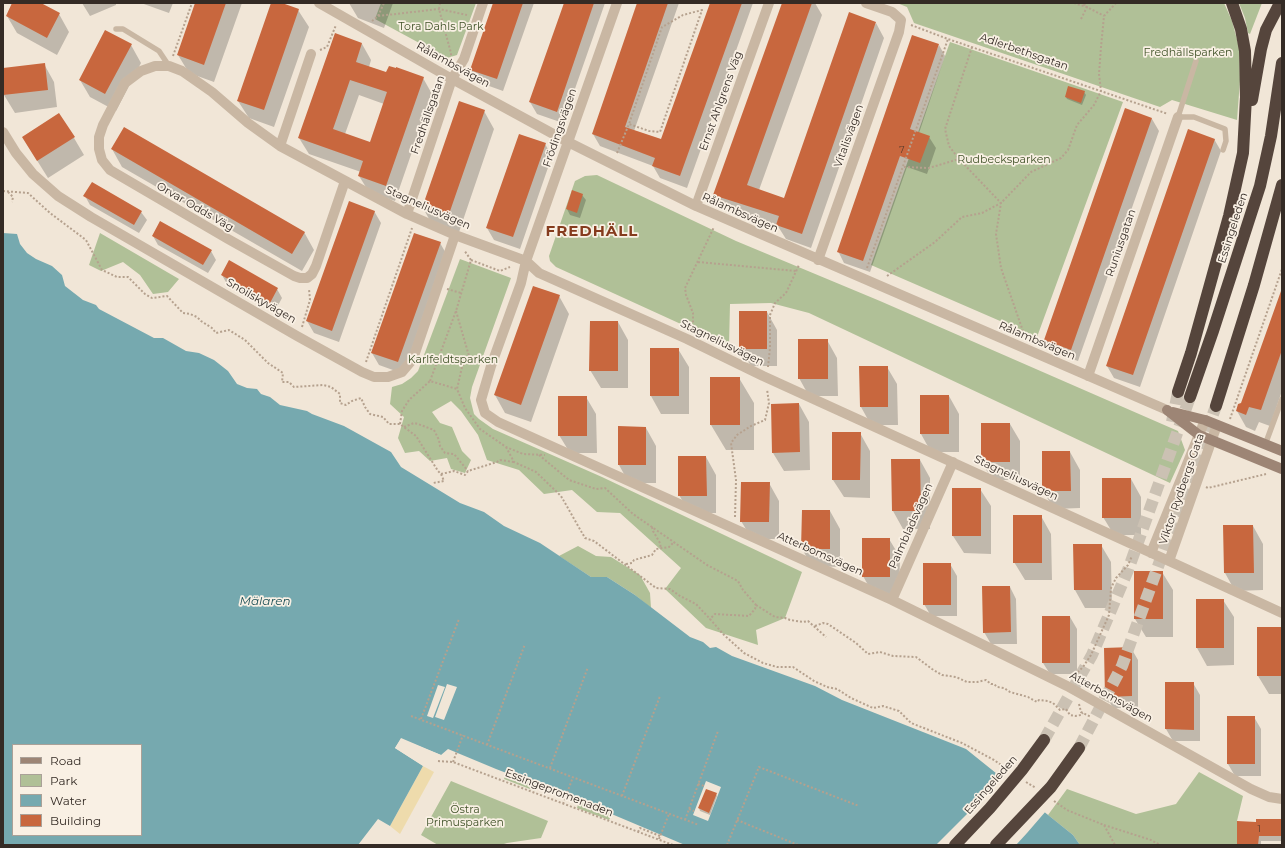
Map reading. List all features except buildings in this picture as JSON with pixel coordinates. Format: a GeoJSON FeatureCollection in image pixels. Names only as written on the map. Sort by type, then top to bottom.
{"type":"FeatureCollection","features":[{"type":"Feature","properties":{"kind":"highway"},"geometry":{"type":"LineString","coordinates":[[1233,4],[1244,40],[1245,51],[1246,97],[1243,153]]}},
{"type":"Feature","properties":{"kind":"highway"},"geometry":{"type":"LineString","coordinates":[[1178,392],[1191,353],[1229,216],[1243,153],[1261,49],[1266,30],[1277,8]]}},
{"type":"Feature","properties":{"kind":"highway","name":"Essingeleden"},"geometry":{"type":"LineString","coordinates":[[1190,397],[1260,186],[1271,136],[1282,63]]}},
{"type":"Feature","properties":{"kind":"highway"},"geometry":{"type":"LineString","coordinates":[[1216,406],[1254,285],[1282,185]]}},
{"type":"Feature","properties":{"kind":"highway"},"geometry":{"type":"LineString","coordinates":[[1254,285],[1282,218]]}},
{"type":"Feature","properties":{"kind":"highway","name":"Essingeleden"},"geometry":{"type":"LineString","coordinates":[[955,845],[990,808],[1022,770],[1044,740]]}},
{"type":"Feature","properties":{"kind":"highway"},"geometry":{"type":"LineString","coordinates":[[996,845],[1051,787],[1079,748]]}},
{"type":"Feature","properties":{"kind":"street","name":"Rålambsvägen"},"geometry":{"type":"LineString","coordinates":[[319,3],[452,80],[568,142],[696,206],[1167,410],[1205,420],[1265,445],[1282,450]]}},
{"type":"Feature","properties":{"kind":"street","name":"Fredhällsgatan"},"geometry":{"type":"LineString","coordinates":[[411,216],[452,80],[464,59],[484,3]]}},
{"type":"Feature","properties":{"kind":"street","name":"Frödingsvägen"},"geometry":{"type":"LineString","coordinates":[[526,261],[617,3]]}},
{"type":"Feature","properties":{"kind":"street","name":"Ernst Ahlgrens Väg"},"geometry":{"type":"LineString","coordinates":[[696,206],[769,3]]}},
{"type":"Feature","properties":{"kind":"street"},"geometry":{"type":"LineString","coordinates":[[866,3],[892,12],[901,20]]}},
{"type":"Feature","properties":{"kind":"street","name":"Vitalisvägen"},"geometry":{"type":"LineString","coordinates":[[818,260],[899,32],[901,20]]}},
{"type":"Feature","properties":{"kind":"street"},"geometry":{"type":"LineString","coordinates":[[280,146],[311,54]]}},
{"type":"Feature","properties":{"kind":"street","name":"Orvar Odds Väg"},"geometry":{"type":"LineString","coordinates":[[169,66],[155,66],[141,71],[125,83],[114,102],[99,137],[99,149],[102,160],[110,170],[141,190],[300,278],[307,278],[312,274],[316,266],[345,181]]}},
{"type":"Feature","properties":{"kind":"street","name":"Stagneliusvägen"},"geometry":{"type":"LineString","coordinates":[[169,66],[182,71],[212,92],[248,123],[280,146],[411,216],[455,235],[526,261],[539,273],[687,339],[763,376],[1282,613]]}},
{"type":"Feature","properties":{"kind":"street","name":"Runiusgatan"},"geometry":{"type":"LineString","coordinates":[[1088,376],[1178,118]]}},
{"type":"Feature","properties":{"kind":"street","name":"Snoilskyvägen"},"geometry":{"type":"LineString","coordinates":[[3,132],[16,153],[33,174],[58,196],[91,218],[362,372],[374,377],[388,377],[402,372],[413,359],[455,235]]}},
{"type":"Feature","properties":{"kind":"street","name":"Atterbomsvägen"},"geometry":{"type":"LineString","coordinates":[[526,261],[521,283],[491,366],[481,400],[485,413],[504,425],[892,600],[1067,686],[1251,789],[1269,797],[1282,799]]}},
{"type":"Feature","properties":{"kind":"street","name":"Rålambsvägen"},"geometry":{"type":"LineString","coordinates":[[1167,410],[1199,435],[1277,471]]}},
{"type":"Feature","properties":{"kind":"street","name":"Viktor Rydbergs Gata"},"geometry":{"type":"LineString","coordinates":[[1151,553],[1205,420]]}},
{"type":"Feature","properties":{"kind":"street","name":"Viktor Rydbergs Gata"},"geometry":{"type":"LineString","coordinates":[[1169,561],[1217,425]]}},
{"type":"Feature","properties":{"kind":"street","name":"Palmbladsvägen"},"geometry":{"type":"LineString","coordinates":[[892,600],[953,462]]}},
{"type":"Feature","properties":{"kind":"street"},"geometry":{"type":"LineString","coordinates":[[1164,523],[1166,528],[1170,531],[1180,529]]}},
{"type":"Feature","properties":{"kind":"lane"},"geometry":{"type":"LineString","coordinates":[[116,29],[123,28],[159,51],[169,66]]}},
{"type":"Feature","properties":{"kind":"lane"},"geometry":{"type":"LineString","coordinates":[[1196,61],[1178,118],[1194,118],[1225,129],[1226,141],[1223,150]]}},
{"type":"Feature","properties":{"kind":"lane"},"geometry":{"type":"LineString","coordinates":[[1265,445],[1282,399]]}},
{"type":"Feature","properties":{"kind":"path"},"geometry":{"type":"LineString","coordinates":[[169,66],[192,3]]}},
{"type":"Feature","properties":{"kind":"path"},"geometry":{"type":"LineString","coordinates":[[363,28],[378,16],[384,3]]}},
{"type":"Feature","properties":{"kind":"path"},"geometry":{"type":"LineString","coordinates":[[440,3],[439,9],[451,53],[451,60]]}},
{"type":"Feature","properties":{"kind":"path"},"geometry":{"type":"LineString","coordinates":[[1074,3],[1087,7],[1104,16]]}},
{"type":"Feature","properties":{"kind":"path"},"geometry":{"type":"LineString","coordinates":[[1083,3],[1087,7]]}},
{"type":"Feature","properties":{"kind":"path"},"geometry":{"type":"LineString","coordinates":[[887,276],[935,242],[962,217],[982,213],[1000,203],[1031,172],[1061,158],[1068,150],[1077,125],[1094,105],[1101,91],[1100,68],[1104,16],[1116,3]]}},
{"type":"Feature","properties":{"kind":"path"},"geometry":{"type":"LineString","coordinates":[[1081,20],[1087,7]]}},
{"type":"Feature","properties":{"kind":"path"},"geometry":{"type":"LineString","coordinates":[[378,16],[439,9],[478,17]]}},
{"type":"Feature","properties":{"kind":"path"},"geometry":{"type":"LineString","coordinates":[[617,153],[662,26],[683,15],[702,10],[660,132],[648,131],[628,124]]}},
{"type":"Feature","properties":{"kind":"path","name":"Adlerbethsgatan"},"geometry":{"type":"LineString","coordinates":[[901,20],[948,39],[1178,118]]}},
{"type":"Feature","properties":{"kind":"path"},"geometry":{"type":"LineString","coordinates":[[327,47],[332,32]]}},
{"type":"Feature","properties":{"kind":"path"},"geometry":{"type":"LineString","coordinates":[[867,268],[948,39]]}},
{"type":"Feature","properties":{"kind":"path"},"geometry":{"type":"LineString","coordinates":[[972,47],[945,130],[949,146],[959,159],[1000,203]]}},
{"type":"Feature","properties":{"kind":"path"},"geometry":{"type":"LineString","coordinates":[[903,167],[929,168],[959,159]]}},
{"type":"Feature","properties":{"kind":"path"},"geometry":{"type":"LineString","coordinates":[[3,191],[28,193],[50,213],[86,240],[102,270],[117,277],[128,277],[145,294],[152,298],[167,296],[183,313],[197,317],[212,328],[216,333],[229,330],[245,340],[268,363],[283,374],[282,382],[289,382],[294,387],[323,385],[331,387],[340,394],[340,403],[346,405],[361,398],[370,414],[383,417],[389,424],[400,424],[416,436],[438,472],[441,474],[444,482],[433,483]]}},
{"type":"Feature","properties":{"kind":"path"},"geometry":{"type":"LineString","coordinates":[[8,192],[13,198],[12,202]]}},
{"type":"Feature","properties":{"kind":"path"},"geometry":{"type":"LineString","coordinates":[[1000,203],[996,234],[1001,268],[1024,334]]}},
{"type":"Feature","properties":{"kind":"path"},"geometry":{"type":"LineString","coordinates":[[362,372],[411,216]]}},
{"type":"Feature","properties":{"kind":"path"},"geometry":{"type":"LineString","coordinates":[[693,327],[693,312],[686,295],[685,288],[714,227]]}},
{"type":"Feature","properties":{"kind":"path"},"geometry":{"type":"LineString","coordinates":[[455,235],[471,260],[500,271],[526,261]]}},
{"type":"Feature","properties":{"kind":"path"},"geometry":{"type":"LineString","coordinates":[[400,424],[402,411],[410,400],[430,381],[456,311],[471,260]]}},
{"type":"Feature","properties":{"kind":"path"},"geometry":{"type":"LineString","coordinates":[[698,262],[796,271]]}},
{"type":"Feature","properties":{"kind":"path"},"geometry":{"type":"LineString","coordinates":[[770,348],[770,315],[774,303],[786,293],[799,265]]}},
{"type":"Feature","properties":{"kind":"path"},"geometry":{"type":"LineString","coordinates":[[1230,419],[1282,269]]}},
{"type":"Feature","properties":{"kind":"path"},"geometry":{"type":"LineString","coordinates":[[448,289],[461,293]]}},
{"type":"Feature","properties":{"kind":"path"},"geometry":{"type":"LineString","coordinates":[[301,330],[310,300]]}},
{"type":"Feature","properties":{"kind":"path"},"geometry":{"type":"LineString","coordinates":[[430,381],[457,389],[462,367],[469,356],[456,311]]}},
{"type":"Feature","properties":{"kind":"path"},"geometry":{"type":"LineString","coordinates":[[469,356],[480,361]]}},
{"type":"Feature","properties":{"kind":"path"},"geometry":{"type":"LineString","coordinates":[[735,517],[736,480],[731,444],[737,435],[751,426],[765,420],[769,403]]}},
{"type":"Feature","properties":{"kind":"path"},"geometry":{"type":"LineString","coordinates":[[403,427],[418,424],[434,430],[440,446],[445,453],[454,454],[468,470]]}},
{"type":"Feature","properties":{"kind":"path"},"geometry":{"type":"LineString","coordinates":[[506,447],[514,462]]}},
{"type":"Feature","properties":{"kind":"path"},"geometry":{"type":"LineString","coordinates":[[528,454],[539,455],[569,480],[596,489],[605,488],[633,514],[707,565],[738,581],[743,590],[756,605],[775,617],[803,622],[808,621],[826,637]]}},
{"type":"Feature","properties":{"kind":"path"},"geometry":{"type":"LineString","coordinates":[[441,474],[454,472],[465,475],[468,470],[500,460],[514,462],[536,472],[561,496],[585,538],[594,541],[656,588],[670,589],[696,604],[723,634],[744,653],[763,663],[777,668],[794,668],[827,688],[837,689],[851,698],[873,708],[883,706],[899,711],[911,723],[962,743],[994,760],[1012,772]]}},
{"type":"Feature","properties":{"kind":"path"},"geometry":{"type":"LineString","coordinates":[[1196,482],[1208,488],[1277,471]]}},
{"type":"Feature","properties":{"kind":"path"},"geometry":{"type":"LineString","coordinates":[[652,527],[660,543],[661,549]]}},
{"type":"Feature","properties":{"kind":"path"},"geometry":{"type":"LineString","coordinates":[[626,564],[652,555],[656,549],[670,547],[674,542]]}},
{"type":"Feature","properties":{"kind":"path"},"geometry":{"type":"LineString","coordinates":[[1067,686],[1073,676],[1083,667],[1091,655],[1109,615],[1111,588],[1116,578],[1128,565]]}},
{"type":"Feature","properties":{"kind":"path"},"geometry":{"type":"LineString","coordinates":[[710,619],[715,614],[749,616],[756,605]]}},
{"type":"Feature","properties":{"kind":"path"},"geometry":{"type":"LineString","coordinates":[[421,719],[459,620]]}},
{"type":"Feature","properties":{"kind":"path"},"geometry":{"type":"LineString","coordinates":[[815,626],[823,623],[828,624],[856,643],[868,654],[880,652],[892,656],[916,657],[932,669],[942,674],[956,677],[967,682],[986,680],[1010,692],[1028,697],[1037,702],[1039,700],[1053,703],[1060,710],[1066,709],[1070,714],[1075,716],[1081,715],[1082,713]]}},
{"type":"Feature","properties":{"kind":"path"},"geometry":{"type":"LineString","coordinates":[[487,744],[525,644]]}},
{"type":"Feature","properties":{"kind":"path"},"geometry":{"type":"LineString","coordinates":[[550,768],[588,668]]}},
{"type":"Feature","properties":{"kind":"path"},"geometry":{"type":"LineString","coordinates":[[622,796],[660,696]]}},
{"type":"Feature","properties":{"kind":"path"},"geometry":{"type":"LineString","coordinates":[[1078,704],[1081,712],[1091,717]]}},
{"type":"Feature","properties":{"kind":"path"},"geometry":{"type":"LineString","coordinates":[[411,716],[699,826]]}},
{"type":"Feature","properties":{"kind":"path"},"geometry":{"type":"LineString","coordinates":[[685,820],[718,731]]}},
{"type":"Feature","properties":{"kind":"path"},"geometry":{"type":"LineString","coordinates":[[452,762],[463,735]]}},
{"type":"Feature","properties":{"kind":"path","name":"Essingepromenaden"},"geometry":{"type":"LineString","coordinates":[[438,761],[452,762],[673,845]]}},
{"type":"Feature","properties":{"kind":"path"},"geometry":{"type":"LineString","coordinates":[[727,845],[759,767],[859,806]]}},
{"type":"Feature","properties":{"kind":"path"},"geometry":{"type":"LineString","coordinates":[[563,804],[573,777]]}},
{"type":"Feature","properties":{"kind":"path"},"geometry":{"type":"LineString","coordinates":[[1024,781],[1037,789]]}},
{"type":"Feature","properties":{"kind":"path"},"geometry":{"type":"LineString","coordinates":[[698,784],[704,786]]}},
{"type":"Feature","properties":{"kind":"path"},"geometry":{"type":"LineString","coordinates":[[1049,797],[1067,810],[1104,825],[1151,840],[1160,845]]}},
{"type":"Feature","properties":{"kind":"path"},"geometry":{"type":"LineString","coordinates":[[689,809],[694,811]]}},
{"type":"Feature","properties":{"kind":"path"},"geometry":{"type":"LineString","coordinates":[[659,839],[669,814]]}},
{"type":"Feature","properties":{"kind":"path"},"geometry":{"type":"LineString","coordinates":[[737,820],[798,845]]}},
{"type":"Feature","properties":{"kind":"path"},"geometry":{"type":"LineString","coordinates":[[1104,825],[1115,845]]}},
{"type":"Feature","properties":{"kind":"path"},"geometry":{"type":"LineString","coordinates":[[638,832],[640,828],[660,836]]}},
{"type":"Feature","properties":{"kind":"green space","name":"Tora Dahls Park"},"geometry":{"type":"Polygon","coordinates":[[[381,3],[476,3],[457,55],[447,58],[375,19],[381,3]]]}},
{"type":"Feature","properties":{"kind":"green space","name":"Fredhällsparken"},"geometry":{"type":"Polygon","coordinates":[[[897,3],[1224,3],[1232,21],[1239,47],[1240,80],[1237,120],[1172,100],[1160,107],[914,23],[907,7],[897,3]]]}},
{"type":"Feature","properties":{"kind":"green space"},"geometry":{"type":"Polygon","coordinates":[[[1239,3],[1262,3],[1250,34],[1248,33],[1245,18],[1239,3]]]}},
{"type":"Feature","properties":{"kind":"green space","name":"Rudbecksparken"},"geometry":{"type":"Polygon","coordinates":[[[950,42],[1123,102],[1037,337],[871,265],[950,42]]]}},
{"type":"Feature","properties":{"kind":"green space"},"geometry":{"type":"Polygon","coordinates":[[[597,175],[736,241],[880,301],[1178,431],[1185,450],[1170,483],[809,313],[771,303],[730,304],[729,346],[556,267],[550,261],[549,256],[575,181],[585,176],[597,175]]]}},
{"type":"Feature","properties":{"kind":"green space"},"geometry":{"type":"Polygon","coordinates":[[[100,233],[179,279],[168,292],[153,294],[140,275],[123,262],[101,271],[89,265],[100,233]]]}},
{"type":"Feature","properties":{"kind":"green space","name":"Karlfeldtsparken"},"geometry":{"type":"Polygon","coordinates":[[[460,259],[511,278],[472,387],[470,398],[474,414],[493,429],[602,477],[802,572],[785,618],[756,630],[758,645],[706,628],[665,589],[681,568],[620,513],[597,512],[572,490],[544,494],[519,470],[487,460],[478,435],[461,411],[451,401],[432,412],[440,423],[452,427],[462,451],[471,460],[465,473],[451,469],[447,458],[430,461],[419,451],[405,453],[398,438],[404,417],[390,404],[392,387],[402,384],[418,371],[460,259]]]}},
{"type":"Feature","properties":{"kind":"green space"},"geometry":{"type":"Polygon","coordinates":[[[578,546],[596,556],[611,557],[640,575],[650,593],[651,608],[635,595],[607,577],[591,577],[559,556],[578,546]]]}},
{"type":"Feature","properties":{"kind":"green space"},"geometry":{"type":"Polygon","coordinates":[[[1199,772],[1243,796],[1237,821],[1237,845],[1080,845],[1073,835],[1048,815],[1067,789],[1136,814],[1176,804],[1199,772]]]}},
{"type":"Feature","properties":{"kind":"green space"},"geometry":{"type":"Polygon","coordinates":[[[506,773],[539,786],[535,791],[504,779],[506,773]]]}},
{"type":"Feature","properties":{"kind":"green space","name":"Östra Primusparken"},"geometry":{"type":"Polygon","coordinates":[[[451,781],[548,821],[541,838],[501,845],[438,845],[421,835],[451,781]]]}},
{"type":"Feature","properties":{"kind":"green space"},"geometry":{"type":"Polygon","coordinates":[[[579,801],[612,814],[609,820],[577,808],[579,801]]]}},
{"type":"Feature","properties":{"kind":"sand"},"geometry":{"type":"Polygon","coordinates":[[[423,766],[434,772],[400,834],[390,826],[423,766]]]}},
{"type":"Feature","properties":{"kind":"water","name":"Mälaren"},"geometry":{"type":"Polygon","coordinates":[[[3,233],[17,234],[20,244],[27,253],[52,266],[62,275],[65,286],[83,300],[96,305],[99,309],[154,338],[163,338],[186,351],[199,353],[214,360],[228,371],[237,384],[247,388],[257,389],[261,394],[270,397],[280,405],[307,411],[344,426],[391,452],[401,467],[460,503],[484,512],[504,526],[540,543],[591,577],[607,577],[635,595],[690,637],[703,642],[710,648],[716,647],[732,656],[815,686],[842,700],[966,749],[1073,835],[1080,845],[685,845],[595,807],[448,749],[441,755],[401,739],[395,748],[423,766],[390,826],[378,819],[358,845],[3,845],[3,233]]]}},
{"type":"Feature","properties":{"kind":"pier"},"geometry":{"type":"Polygon","coordinates":[[[447,684],[457,687],[444,720],[435,717],[447,684]]]}},
{"type":"Feature","properties":{"kind":"pier"},"geometry":{"type":"Polygon","coordinates":[[[438,685],[445,687],[433,718],[427,716],[438,685]]]}},
{"type":"Feature","properties":{"kind":"pier"},"geometry":{"type":"Polygon","coordinates":[[[401,738],[441,755],[440,757],[402,741],[398,747],[424,764],[425,767],[395,748],[401,738]]]}},
{"type":"Feature","properties":{"kind":"pier"},"geometry":{"type":"Polygon","coordinates":[[[1002,776],[1046,811],[1016,845],[936,845],[967,814],[1002,776]]]}},
{"type":"Feature","properties":{"kind":"pier"},"geometry":{"type":"Polygon","coordinates":[[[706,781],[721,787],[708,821],[693,815],[706,781]]]}},
{"type":"Feature","properties":{"kind":"tunnel"},"geometry":{"type":"LineString","coordinates":[[1172,422],[1178,392]]}},
{"type":"Feature","properties":{"kind":"tunnel"},"geometry":{"type":"LineString","coordinates":[[1044,740],[1092,655],[1128,570],[1190,397]]}},
{"type":"Feature","properties":{"kind":"tunnel"},"geometry":{"type":"LineString","coordinates":[[1079,748],[1122,666],[1216,406]]}},
{"type":"Feature","properties":{"kind":"district","name":"FREDHÄLL"},"geometry":{"type":"Point","coordinates":[592,232]}}]}
